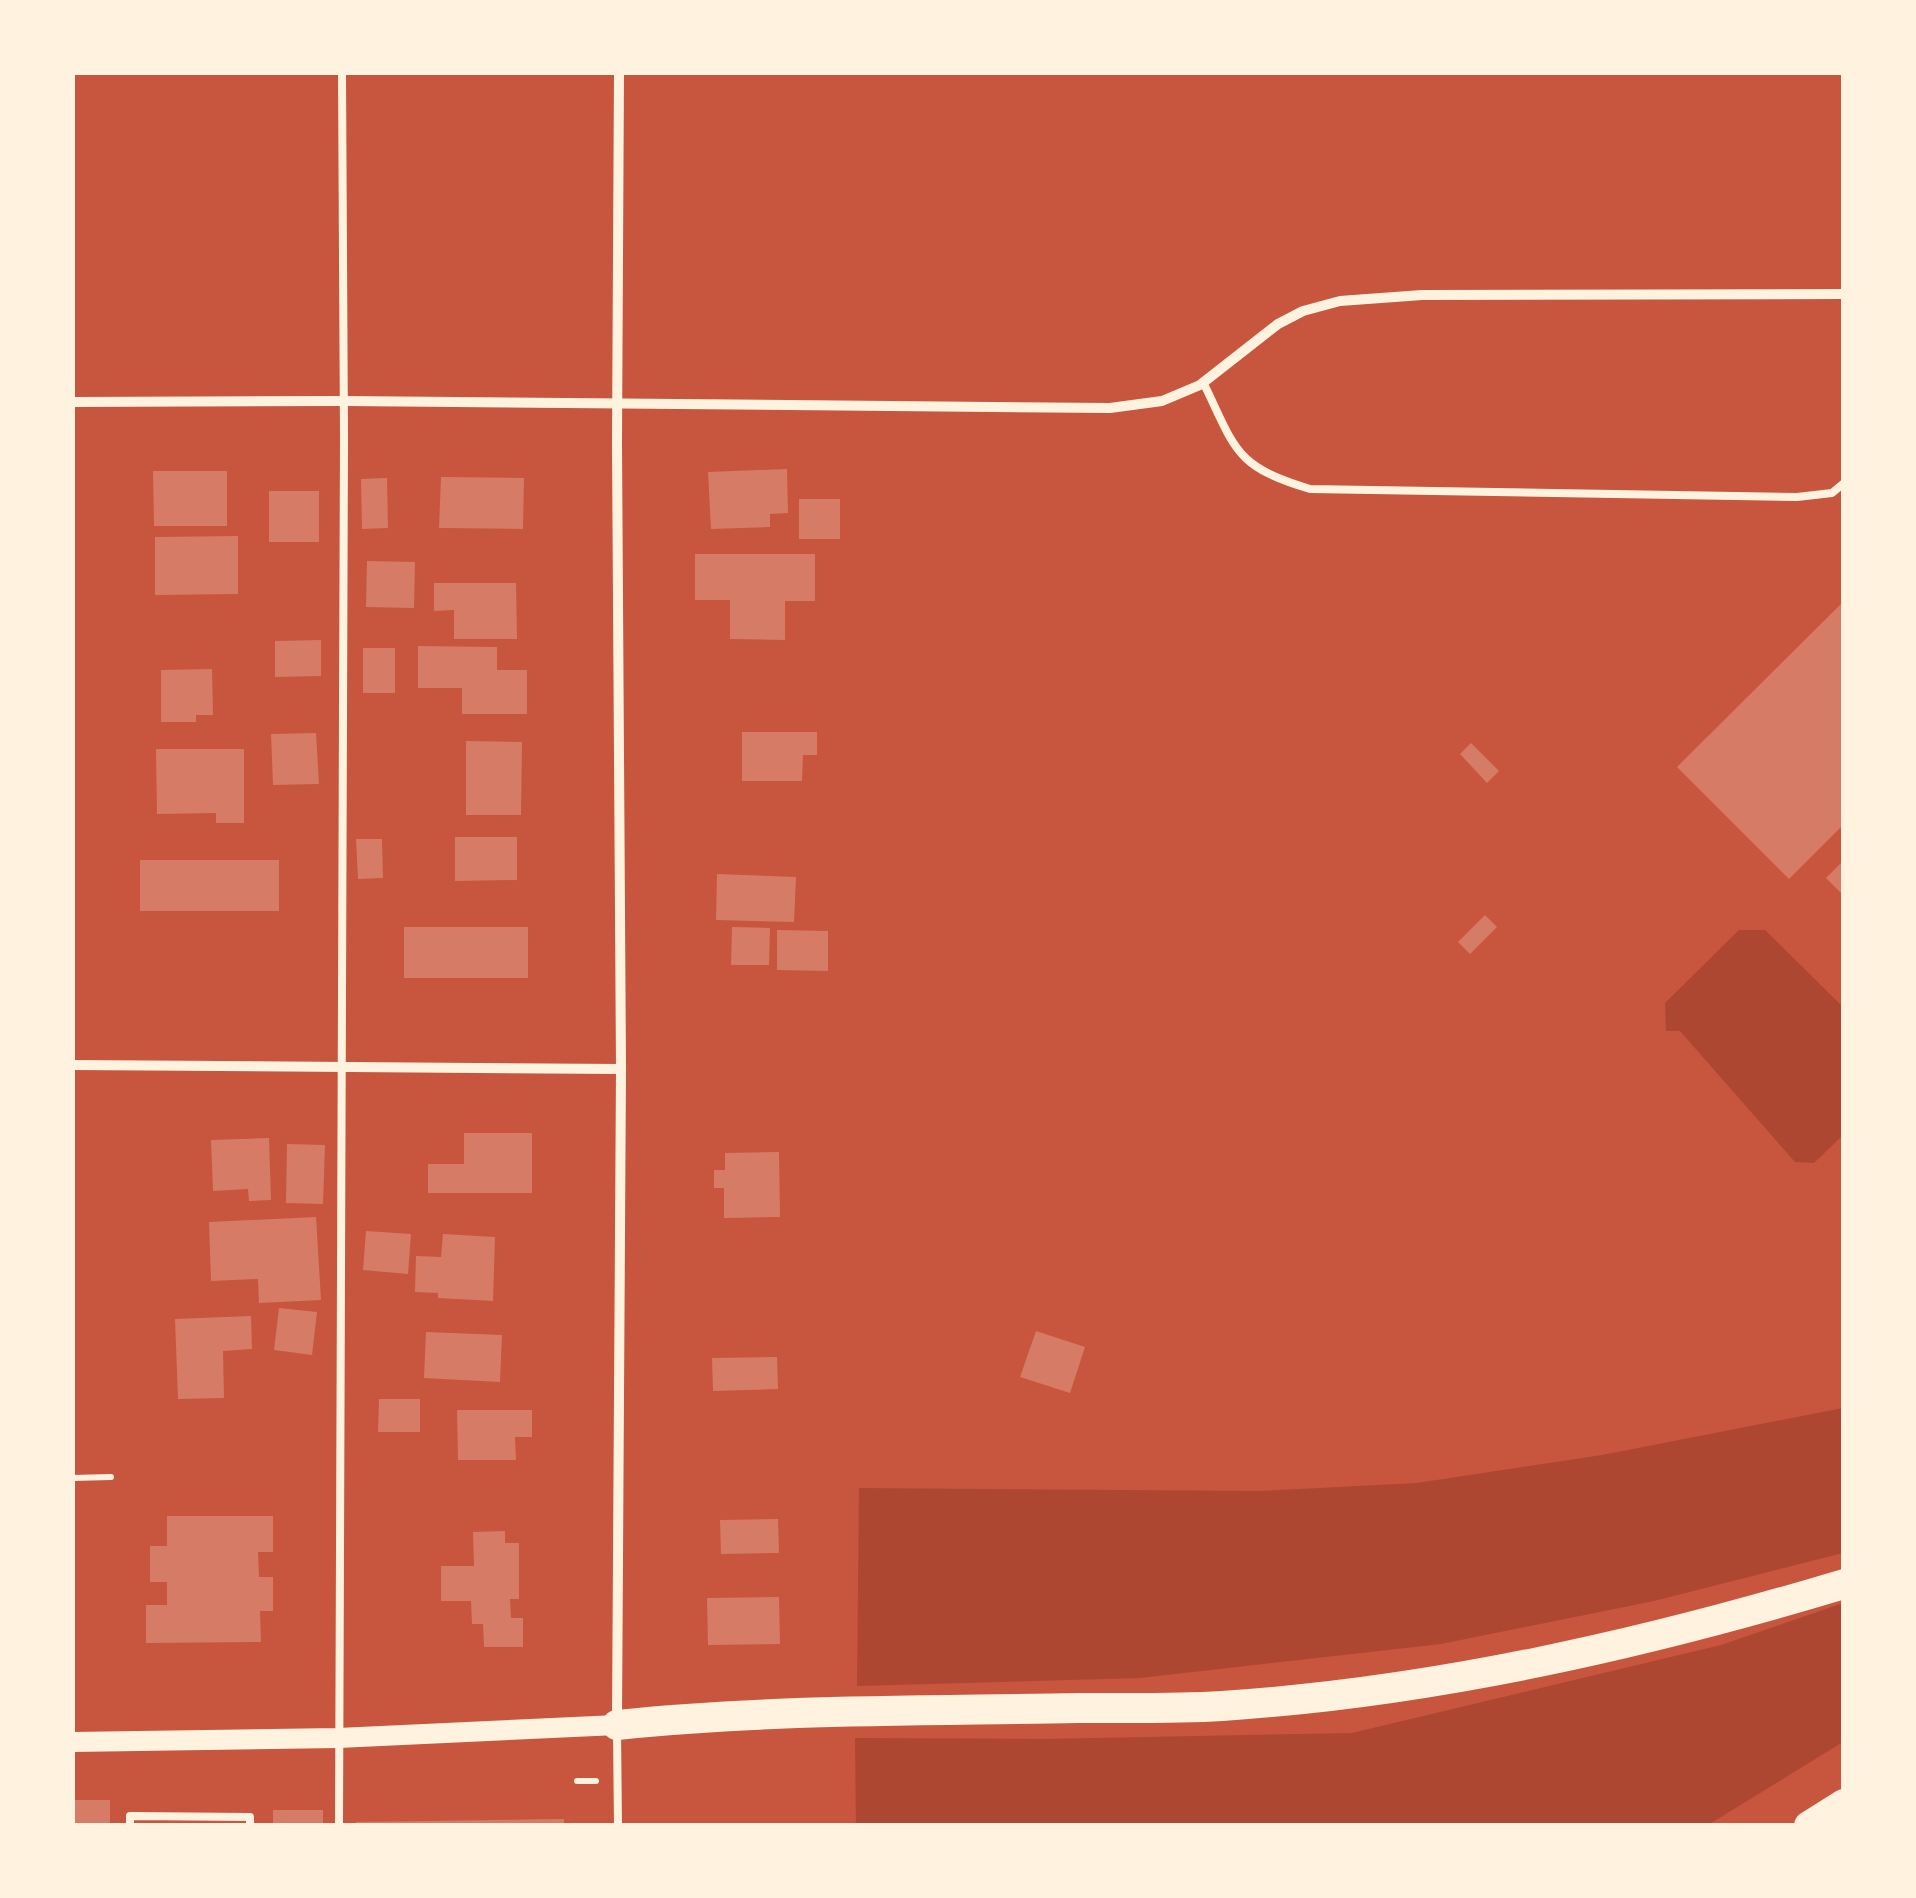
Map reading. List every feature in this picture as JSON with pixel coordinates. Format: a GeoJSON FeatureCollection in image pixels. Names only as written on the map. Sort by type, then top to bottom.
{"type":"FeatureCollection","features":[{"type":"Feature","properties":{"kind":"highway"},"geometry":{"type":"LineString","coordinates":[[617,1725],[674,1719],[907,1711],[1221,1706],[1406,1686],[1594,1652],[1844,1584]]}},
{"type":"Feature","properties":{"kind":"highway"},"geometry":{"type":"LineString","coordinates":[[1810,1826],[1844,1804]]}},
{"type":"Feature","properties":{"kind":"main road"},"geometry":{"type":"LineString","coordinates":[[72,1742],[338,1738],[617,1725]]}},
{"type":"Feature","properties":{"kind":"street"},"geometry":{"type":"LineString","coordinates":[[617,1725],[621,1069],[616,403],[619,72]]}},
{"type":"Feature","properties":{"kind":"street"},"geometry":{"type":"LineString","coordinates":[[72,402],[344,400],[1110,408],[1162,402],[1203,382],[1278,324],[1303,311],[1340,301],[1422,295],[1844,294]]}},
{"type":"Feature","properties":{"kind":"street"},"geometry":{"type":"LineString","coordinates":[[72,1065],[621,1069]]}},
{"type":"Feature","properties":{"kind":"lane"},"geometry":{"type":"LineString","coordinates":[[338,1826],[342,72]]}},
{"type":"Feature","properties":{"kind":"lane"},"geometry":{"type":"LineString","coordinates":[[1203,382],[1235,448],[1250,466],[1310,489],[1797,497],[1832,492],[1844,482]]}},
{"type":"Feature","properties":{"kind":"lane"},"geometry":{"type":"LineString","coordinates":[[617,1725],[618,1826]]}},
{"type":"Feature","properties":{"kind":"lane"},"geometry":{"type":"LineString","coordinates":[[130,1826],[130,1816],[250,1816],[250,1826]]}},
{"type":"Feature","properties":{"kind":"path"},"geometry":{"type":"LineString","coordinates":[[72,1478],[112,1477]]}},
{"type":"Feature","properties":{"kind":"shaded area"},"geometry":{"type":"Polygon","coordinates":[[[1739,930],[1765,930],[1843,1007],[1843,1135],[1814,1163],[1795,1162],[1680,1031],[1666,1031],[1665,1003],[1739,930]]]}},
{"type":"Feature","properties":{"kind":"shaded area"},"geometry":{"type":"Polygon","coordinates":[[[1843,1408],[1843,1553],[1654,1601],[1441,1644],[1140,1678],[857,1686],[859,1488],[1261,1491],[1417,1483],[1602,1455],[1843,1408]]]}},
{"type":"Feature","properties":{"kind":"shaded area"},"geometry":{"type":"Polygon","coordinates":[[[1843,1603],[1843,1742],[1708,1825],[856,1825],[855,1738],[1352,1733],[1721,1645],[1843,1603]]]}},
{"type":"Feature","properties":{"kind":"building"},"geometry":{"type":"Polygon","coordinates":[[[787,469],[788,513],[770,514],[770,527],[711,529],[708,472],[787,469]]]}},
{"type":"Feature","properties":{"kind":"building"},"geometry":{"type":"Polygon","coordinates":[[[153,471],[227,471],[227,526],[154,526],[153,471]]]}},
{"type":"Feature","properties":{"kind":"building"},"geometry":{"type":"Polygon","coordinates":[[[441,477],[524,478],[523,529],[439,528],[441,477]]]}},
{"type":"Feature","properties":{"kind":"building"},"geometry":{"type":"Polygon","coordinates":[[[387,478],[388,528],[362,529],[361,479],[387,478]]]}},
{"type":"Feature","properties":{"kind":"building"},"geometry":{"type":"Polygon","coordinates":[[[269,491],[319,491],[319,542],[269,542],[269,491]]]}},
{"type":"Feature","properties":{"kind":"building"},"geometry":{"type":"Polygon","coordinates":[[[799,499],[840,499],[840,539],[799,539],[799,499]]]}},
{"type":"Feature","properties":{"kind":"building"},"geometry":{"type":"Polygon","coordinates":[[[238,536],[238,594],[155,595],[155,537],[238,536]]]}},
{"type":"Feature","properties":{"kind":"building"},"geometry":{"type":"Polygon","coordinates":[[[695,554],[815,554],[815,601],[785,601],[785,640],[730,639],[730,600],[695,600],[695,554]]]}},
{"type":"Feature","properties":{"kind":"building"},"geometry":{"type":"Polygon","coordinates":[[[367,561],[415,562],[414,608],[366,607],[367,561]]]}},
{"type":"Feature","properties":{"kind":"building"},"geometry":{"type":"Polygon","coordinates":[[[434,583],[516,583],[517,639],[454,639],[454,610],[434,611],[434,583]]]}},
{"type":"Feature","properties":{"kind":"building"},"geometry":{"type":"Polygon","coordinates":[[[1844,601],[1844,824],[1789,879],[1677,767],[1844,601]]]}},
{"type":"Feature","properties":{"kind":"building"},"geometry":{"type":"Polygon","coordinates":[[[321,640],[321,676],[275,677],[275,641],[321,640]]]}},
{"type":"Feature","properties":{"kind":"building"},"geometry":{"type":"Polygon","coordinates":[[[418,646],[497,647],[497,670],[527,670],[527,714],[462,714],[462,688],[418,688],[418,646]]]}},
{"type":"Feature","properties":{"kind":"building"},"geometry":{"type":"Polygon","coordinates":[[[363,648],[395,648],[395,693],[363,693],[363,648]]]}},
{"type":"Feature","properties":{"kind":"building"},"geometry":{"type":"Polygon","coordinates":[[[212,669],[213,715],[196,715],[196,722],[161,722],[161,670],[212,669]]]}},
{"type":"Feature","properties":{"kind":"building"},"geometry":{"type":"Polygon","coordinates":[[[742,732],[817,732],[817,755],[803,755],[802,781],[742,781],[742,732]]]}},
{"type":"Feature","properties":{"kind":"building"},"geometry":{"type":"Polygon","coordinates":[[[316,733],[319,784],[273,785],[271,734],[316,733]]]}},
{"type":"Feature","properties":{"kind":"building"},"geometry":{"type":"Polygon","coordinates":[[[466,741],[522,742],[521,815],[466,815],[466,741]]]}},
{"type":"Feature","properties":{"kind":"building"},"geometry":{"type":"Polygon","coordinates":[[[1471,743],[1499,771],[1487,783],[1460,754],[1471,743]]]}},
{"type":"Feature","properties":{"kind":"building"},"geometry":{"type":"Polygon","coordinates":[[[156,749],[244,749],[244,823],[216,823],[216,813],[157,814],[156,749]]]}},
{"type":"Feature","properties":{"kind":"building"},"geometry":{"type":"Polygon","coordinates":[[[455,837],[517,837],[517,880],[455,881],[455,837]]]}},
{"type":"Feature","properties":{"kind":"building"},"geometry":{"type":"Polygon","coordinates":[[[356,839],[382,839],[383,878],[358,879],[356,839]]]}},
{"type":"Feature","properties":{"kind":"building"},"geometry":{"type":"Polygon","coordinates":[[[140,860],[279,860],[279,911],[140,911],[140,860]]]}},
{"type":"Feature","properties":{"kind":"building"},"geometry":{"type":"Polygon","coordinates":[[[1844,860],[1844,896],[1826,878],[1844,860]]]}},
{"type":"Feature","properties":{"kind":"building"},"geometry":{"type":"Polygon","coordinates":[[[717,874],[796,877],[794,922],[716,920],[717,874]]]}},
{"type":"Feature","properties":{"kind":"building"},"geometry":{"type":"Polygon","coordinates":[[[1485,915],[1497,927],[1470,954],[1458,942],[1485,915]]]}},
{"type":"Feature","properties":{"kind":"building"},"geometry":{"type":"Polygon","coordinates":[[[404,927],[528,927],[528,978],[404,978],[404,927]]]}},
{"type":"Feature","properties":{"kind":"building"},"geometry":{"type":"Polygon","coordinates":[[[732,927],[770,928],[769,965],[731,965],[732,927]]]}},
{"type":"Feature","properties":{"kind":"building"},"geometry":{"type":"Polygon","coordinates":[[[777,930],[828,931],[828,971],[777,970],[777,930]]]}},
{"type":"Feature","properties":{"kind":"building"},"geometry":{"type":"Polygon","coordinates":[[[464,1133],[532,1133],[532,1193],[428,1193],[428,1164],[464,1164],[464,1133]]]}},
{"type":"Feature","properties":{"kind":"building"},"geometry":{"type":"Polygon","coordinates":[[[269,1138],[271,1200],[249,1201],[248,1189],[213,1191],[211,1140],[269,1138]]]}},
{"type":"Feature","properties":{"kind":"building"},"geometry":{"type":"Polygon","coordinates":[[[287,1144],[325,1145],[323,1204],[286,1203],[287,1144]]]}},
{"type":"Feature","properties":{"kind":"building"},"geometry":{"type":"Polygon","coordinates":[[[779,1152],[780,1217],[724,1218],[724,1188],[714,1188],[714,1170],[725,1170],[725,1153],[779,1152]]]}},
{"type":"Feature","properties":{"kind":"building"},"geometry":{"type":"Polygon","coordinates":[[[316,1217],[321,1300],[259,1303],[258,1279],[211,1281],[209,1222],[316,1217]]]}},
{"type":"Feature","properties":{"kind":"building"},"geometry":{"type":"Polygon","coordinates":[[[366,1231],[411,1234],[408,1274],[363,1270],[366,1231]]]}},
{"type":"Feature","properties":{"kind":"building"},"geometry":{"type":"Polygon","coordinates":[[[443,1234],[495,1237],[493,1301],[438,1298],[438,1293],[415,1292],[416,1256],[441,1257],[443,1234]]]}},
{"type":"Feature","properties":{"kind":"building"},"geometry":{"type":"Polygon","coordinates":[[[279,1308],[317,1312],[312,1355],[274,1350],[279,1308]]]}},
{"type":"Feature","properties":{"kind":"building"},"geometry":{"type":"Polygon","coordinates":[[[251,1316],[252,1349],[223,1351],[224,1398],[178,1399],[175,1319],[251,1316]]]}},
{"type":"Feature","properties":{"kind":"building"},"geometry":{"type":"Polygon","coordinates":[[[1036,1331],[1085,1347],[1070,1393],[1020,1377],[1036,1331]]]}},
{"type":"Feature","properties":{"kind":"building"},"geometry":{"type":"Polygon","coordinates":[[[426,1332],[502,1335],[500,1382],[424,1378],[426,1332]]]}},
{"type":"Feature","properties":{"kind":"building"},"geometry":{"type":"Polygon","coordinates":[[[777,1357],[778,1389],[713,1391],[712,1358],[777,1357]]]}},
{"type":"Feature","properties":{"kind":"building"},"geometry":{"type":"Polygon","coordinates":[[[379,1399],[420,1399],[420,1432],[378,1432],[379,1399]]]}},
{"type":"Feature","properties":{"kind":"building"},"geometry":{"type":"Polygon","coordinates":[[[457,1410],[532,1410],[532,1437],[515,1437],[516,1460],[458,1460],[457,1410]]]}},
{"type":"Feature","properties":{"kind":"building"},"geometry":{"type":"Polygon","coordinates":[[[167,1516],[273,1516],[273,1552],[258,1552],[259,1577],[273,1577],[273,1611],[260,1611],[261,1642],[146,1643],[146,1605],[167,1605],[167,1582],[150,1582],[150,1546],[167,1546],[167,1516]]]}},
{"type":"Feature","properties":{"kind":"building"},"geometry":{"type":"Polygon","coordinates":[[[778,1519],[779,1553],[721,1554],[720,1520],[778,1519]]]}},
{"type":"Feature","properties":{"kind":"building"},"geometry":{"type":"Polygon","coordinates":[[[505,1531],[505,1543],[519,1543],[519,1599],[510,1599],[511,1618],[523,1618],[523,1647],[484,1647],[483,1624],[472,1624],[471,1601],[441,1601],[441,1566],[474,1566],[473,1532],[505,1531]]]}},
{"type":"Feature","properties":{"kind":"building"},"geometry":{"type":"Polygon","coordinates":[[[779,1597],[780,1644],[708,1645],[707,1598],[779,1597]]]}},
{"type":"Feature","properties":{"kind":"building"},"geometry":{"type":"Polygon","coordinates":[[[72,1800],[110,1800],[110,1826],[72,1826],[72,1800]]]}},
{"type":"Feature","properties":{"kind":"building"},"geometry":{"type":"Polygon","coordinates":[[[273,1810],[323,1810],[323,1826],[273,1826],[273,1810]]]}},
{"type":"Feature","properties":{"kind":"building"},"geometry":{"type":"Polygon","coordinates":[[[564,1819],[564,1826],[356,1826],[356,1822],[564,1819]]]}}]}
